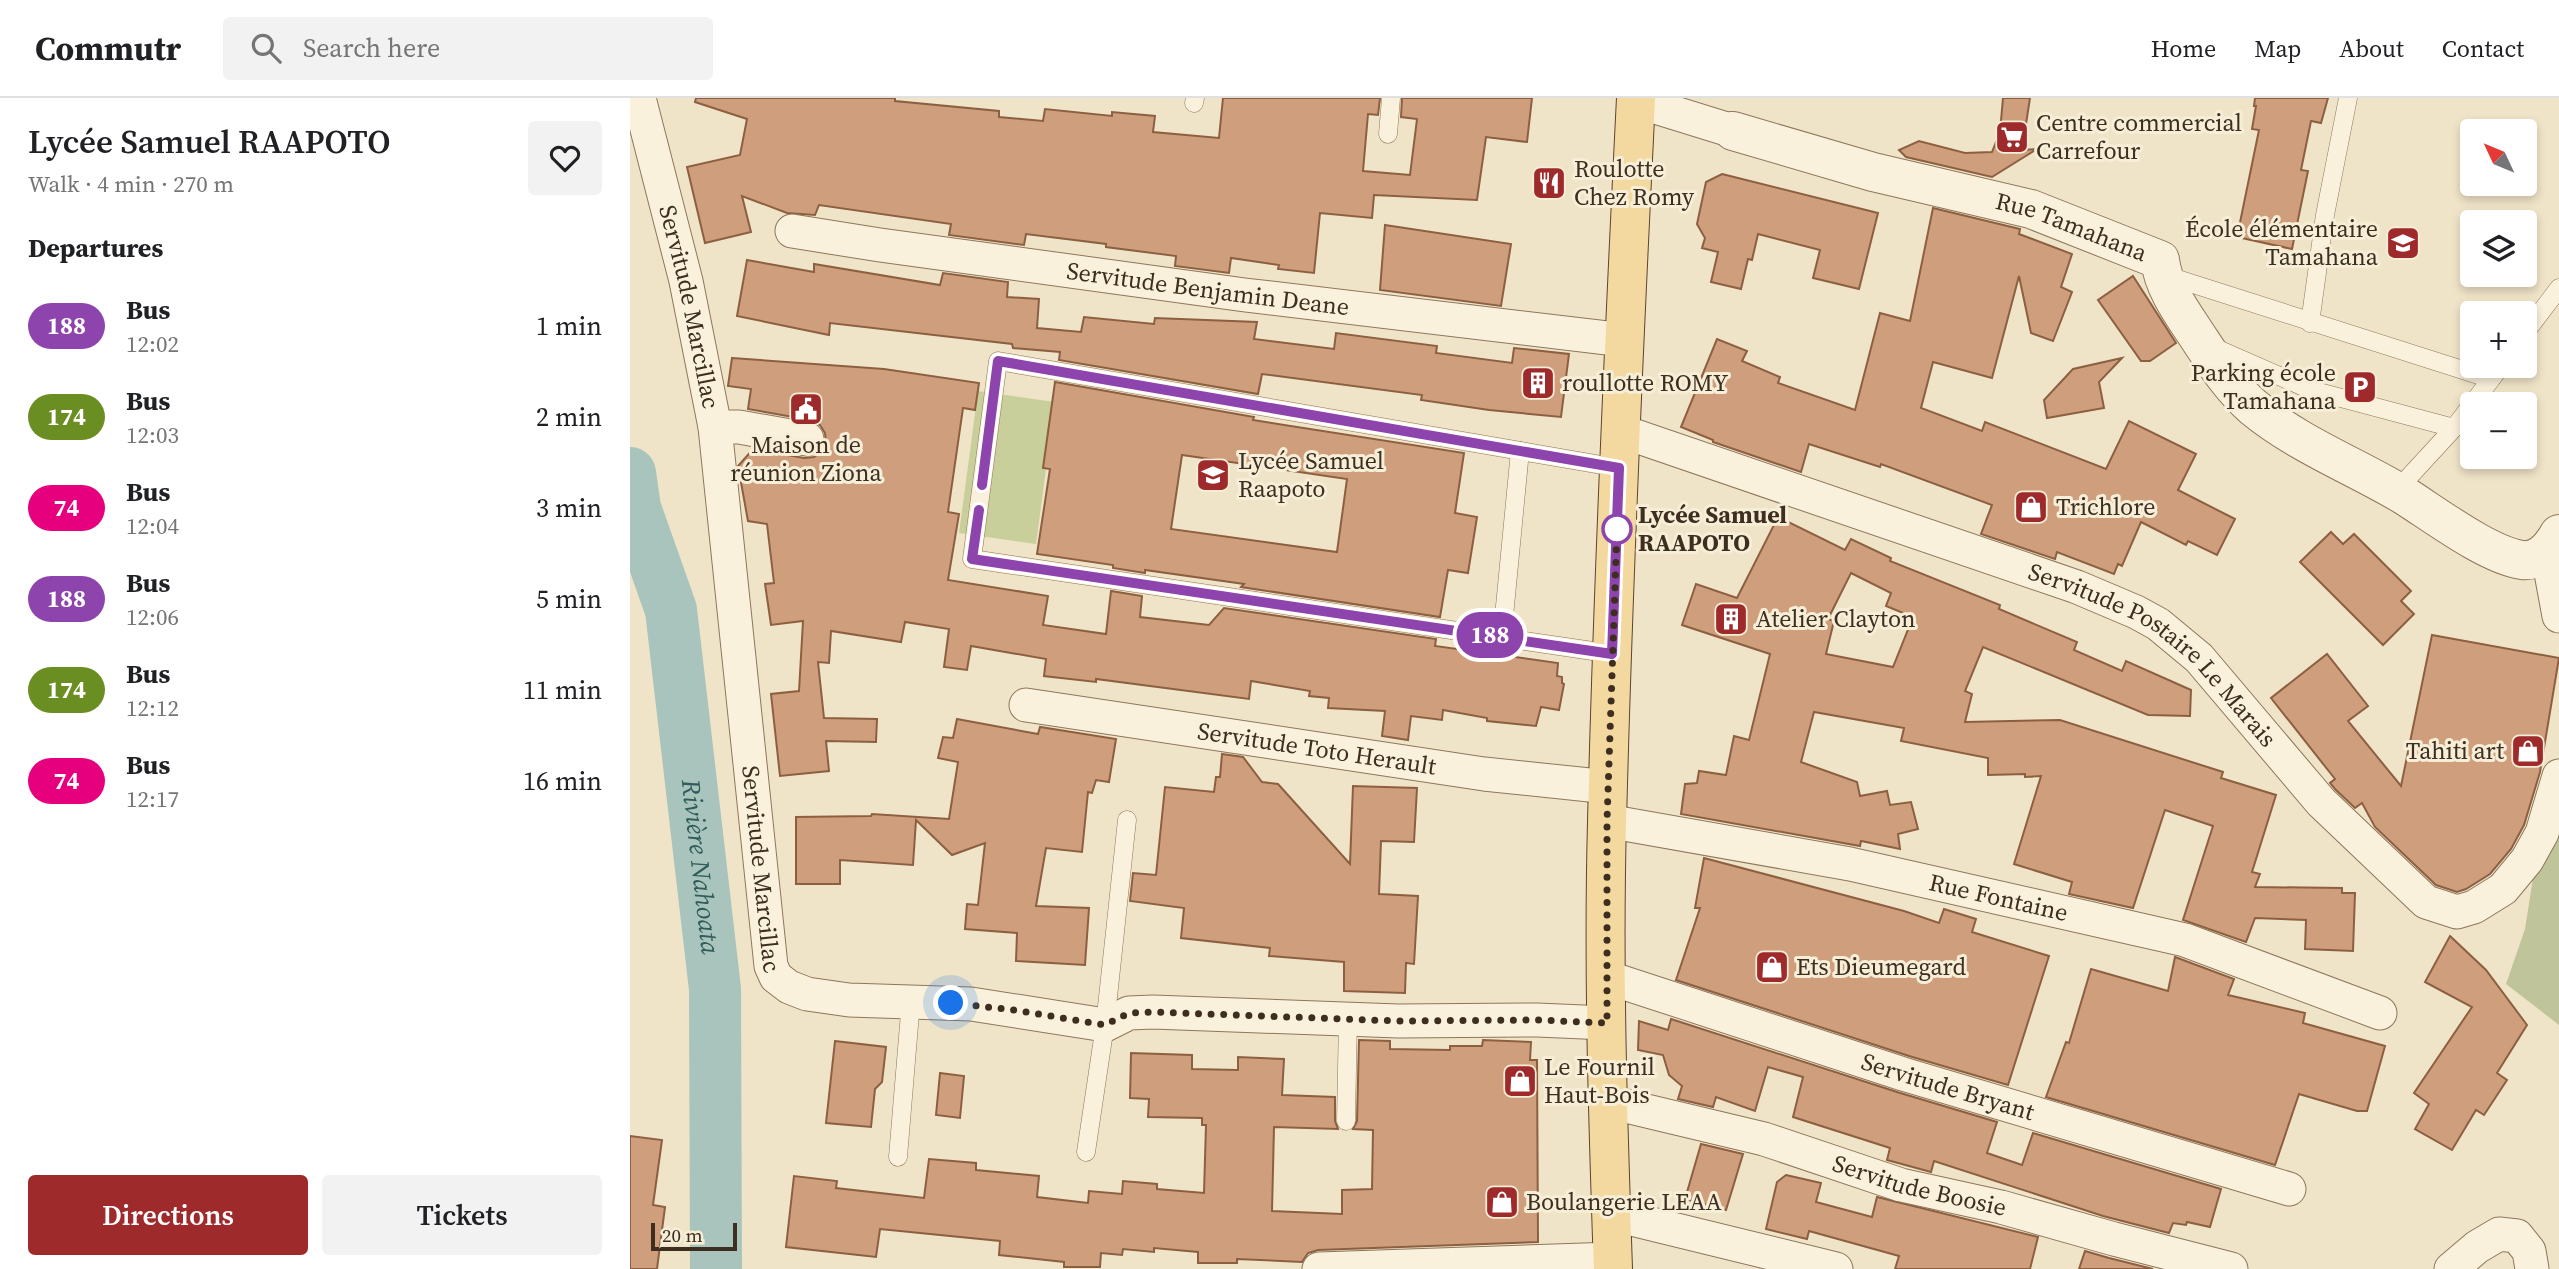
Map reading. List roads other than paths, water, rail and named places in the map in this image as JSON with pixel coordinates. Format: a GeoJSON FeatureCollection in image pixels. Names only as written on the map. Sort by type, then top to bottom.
{"type":"FeatureCollection","features":[{"type":"Feature","properties":{"kind":"main road"},"geometry":{"type":"LineString","coordinates":[[1613,1264],[1606,977],[1608,804],[1624,340],[1636,100]]}},
{"type":"Feature","properties":{"kind":"street","name":"Servitude Marcillac"},"geometry":{"type":"LineString","coordinates":[[639,98],[686,281],[715,427],[771,966],[776,977],[789,987],[807,994],[849,1000],[971,1004],[1105,1025],[1129,1013],[1153,1012],[1607,1023]]}},
{"type":"Feature","properties":{"kind":"street"},"geometry":{"type":"LineString","coordinates":[[1683,98],[1733,131]]}},
{"type":"Feature","properties":{"kind":"street"},"geometry":{"type":"LineString","coordinates":[[1636,100],[1733,131]]}},
{"type":"Feature","properties":{"kind":"street","name":"Rue Tamahana"},"geometry":{"type":"LineString","coordinates":[[1733,131],[1873,173],[2031,209],[2160,260],[2161,274],[2221,373],[2252,406],[2285,430],[2396,491],[2492,550],[2523,560],[2538,558],[2555,540]]}},
{"type":"Feature","properties":{"kind":"street","name":"Servitude Benjamin Deane"},"geometry":{"type":"LineString","coordinates":[[792,231],[880,246],[1245,295],[1624,340]]}},
{"type":"Feature","properties":{"kind":"street"},"geometry":{"type":"LineString","coordinates":[[715,427],[739,427],[807,439]]}},
{"type":"Feature","properties":{"kind":"street","name":"Servitude Postaire Le Marais"},"geometry":{"type":"LineString","coordinates":[[1621,431],[2077,587],[2158,624],[2199,658],[2321,802],[2426,902],[2435,906],[2458,912],[2474,907],[2503,889],[2526,860],[2542,833],[2559,776]]}},
{"type":"Feature","properties":{"kind":"street"},"geometry":{"type":"LineString","coordinates":[[2555,540],[2559,617]]}},
{"type":"Feature","properties":{"kind":"street","name":"Servitude Toto Herault"},"geometry":{"type":"LineString","coordinates":[[1026,705],[1484,774],[1608,804]]}},
{"type":"Feature","properties":{"kind":"street","name":"Rue Fontaine"},"geometry":{"type":"LineString","coordinates":[[1608,804],[1850,864],[2185,940],[2380,1013]]}},
{"type":"Feature","properties":{"kind":"street","name":"Servitude Bryant"},"geometry":{"type":"LineString","coordinates":[[1606,977],[1903,1074],[2289,1189]]}},
{"type":"Feature","properties":{"kind":"street","name":"Servitude Boosie"},"geometry":{"type":"LineString","coordinates":[[1608,1102],[1765,1139],[1901,1185],[2001,1207],[2114,1240],[2231,1269]]}},
{"type":"Feature","properties":{"kind":"street"},"geometry":{"type":"LineString","coordinates":[[1611,1214],[1836,1269]]}},
{"type":"Feature","properties":{"kind":"street"},"geometry":{"type":"LineString","coordinates":[[2451,1269],[2477,1247],[2499,1234],[2517,1236],[2529,1251],[2532,1269]]}},
{"type":"Feature","properties":{"kind":"street"},"geometry":{"type":"LineString","coordinates":[[1319,1269],[1613,1264]]}},
{"type":"Feature","properties":{"kind":"lane"},"geometry":{"type":"LineString","coordinates":[[1388,134],[1391,98]]}},
{"type":"Feature","properties":{"kind":"lane"},"geometry":{"type":"LineString","coordinates":[[2309,323],[2325,215],[2348,98]]}},
{"type":"Feature","properties":{"kind":"lane"},"geometry":{"type":"LineString","coordinates":[[2161,274],[2309,323],[2460,363]]}},
{"type":"Feature","properties":{"kind":"lane"},"geometry":{"type":"LineString","coordinates":[[2537,317],[2559,288]]}},
{"type":"Feature","properties":{"kind":"lane"},"geometry":{"type":"LineString","coordinates":[[2202,342],[2311,390],[2454,428]]}},
{"type":"Feature","properties":{"kind":"lane"},"geometry":{"type":"LineString","coordinates":[[1612,654],[972,559],[998,361],[1619,468]]}},
{"type":"Feature","properties":{"kind":"lane"},"geometry":{"type":"LineString","coordinates":[[2396,491],[2454,428],[2492,378]]}},
{"type":"Feature","properties":{"kind":"lane"},"geometry":{"type":"LineString","coordinates":[[1502,637],[1520,451]]}},
{"type":"Feature","properties":{"kind":"lane"},"geometry":{"type":"LineString","coordinates":[[1086,1152],[1105,1025],[1127,820]]}},
{"type":"Feature","properties":{"kind":"lane"},"geometry":{"type":"LineString","coordinates":[[898,1157],[911,1001]]}},
{"type":"Feature","properties":{"kind":"lane"},"geometry":{"type":"LineString","coordinates":[[1346,1121],[1348,1018]]}},
{"type":"Feature","properties":{"kind":"waterway","name":"Rivière Nahoata"},"geometry":{"type":"LineString","coordinates":[[630,473],[635,508],[671,610],[715,989],[716,1269]]}},
{"type":"Feature","properties":{"kind":"place","name":"Centre commercial Carrefour"},"geometry":{"type":"Point","coordinates":[2012,137]}},
{"type":"Feature","properties":{"kind":"place","name":"Roulotte Chez Romy"},"geometry":{"type":"Point","coordinates":[1549,183]}},
{"type":"Feature","properties":{"kind":"place","name":"École élémentaire Tamahana"},"geometry":{"type":"Point","coordinates":[2403,243]}},
{"type":"Feature","properties":{"kind":"place","name":"roullotte ROMY"},"geometry":{"type":"Point","coordinates":[1538,383]}},
{"type":"Feature","properties":{"kind":"place","name":"Parking école Tamahana"},"geometry":{"type":"Point","coordinates":[2360,387]}},
{"type":"Feature","properties":{"kind":"place","name":"Maison de réunion Ziona"},"geometry":{"type":"Point","coordinates":[806,409]}},
{"type":"Feature","properties":{"kind":"place","name":"Lycée Samuel Raapoto"},"geometry":{"type":"Point","coordinates":[1213,475]}},
{"type":"Feature","properties":{"kind":"place","name":"Trichlore"},"geometry":{"type":"Point","coordinates":[2031,507]}},
{"type":"Feature","properties":{"kind":"place","name":"Lycée Samuel RAAPOTO"},"geometry":{"type":"Point","coordinates":[1617,529]}},
{"type":"Feature","properties":{"kind":"place","name":"Atelier Clayton"},"geometry":{"type":"Point","coordinates":[1731,619]}},
{"type":"Feature","properties":{"kind":"place","name":"Tahiti art"},"geometry":{"type":"Point","coordinates":[2528,751]}},
{"type":"Feature","properties":{"kind":"place","name":"Ets Dieumegard"},"geometry":{"type":"Point","coordinates":[1772,967]}},
{"type":"Feature","properties":{"kind":"place","name":"Le Fournil Haut-Bois"},"geometry":{"type":"Point","coordinates":[1520,1081]}},
{"type":"Feature","properties":{"kind":"place","name":"Boulangerie LEAA"},"geometry":{"type":"Point","coordinates":[1502,1202]}}]}
